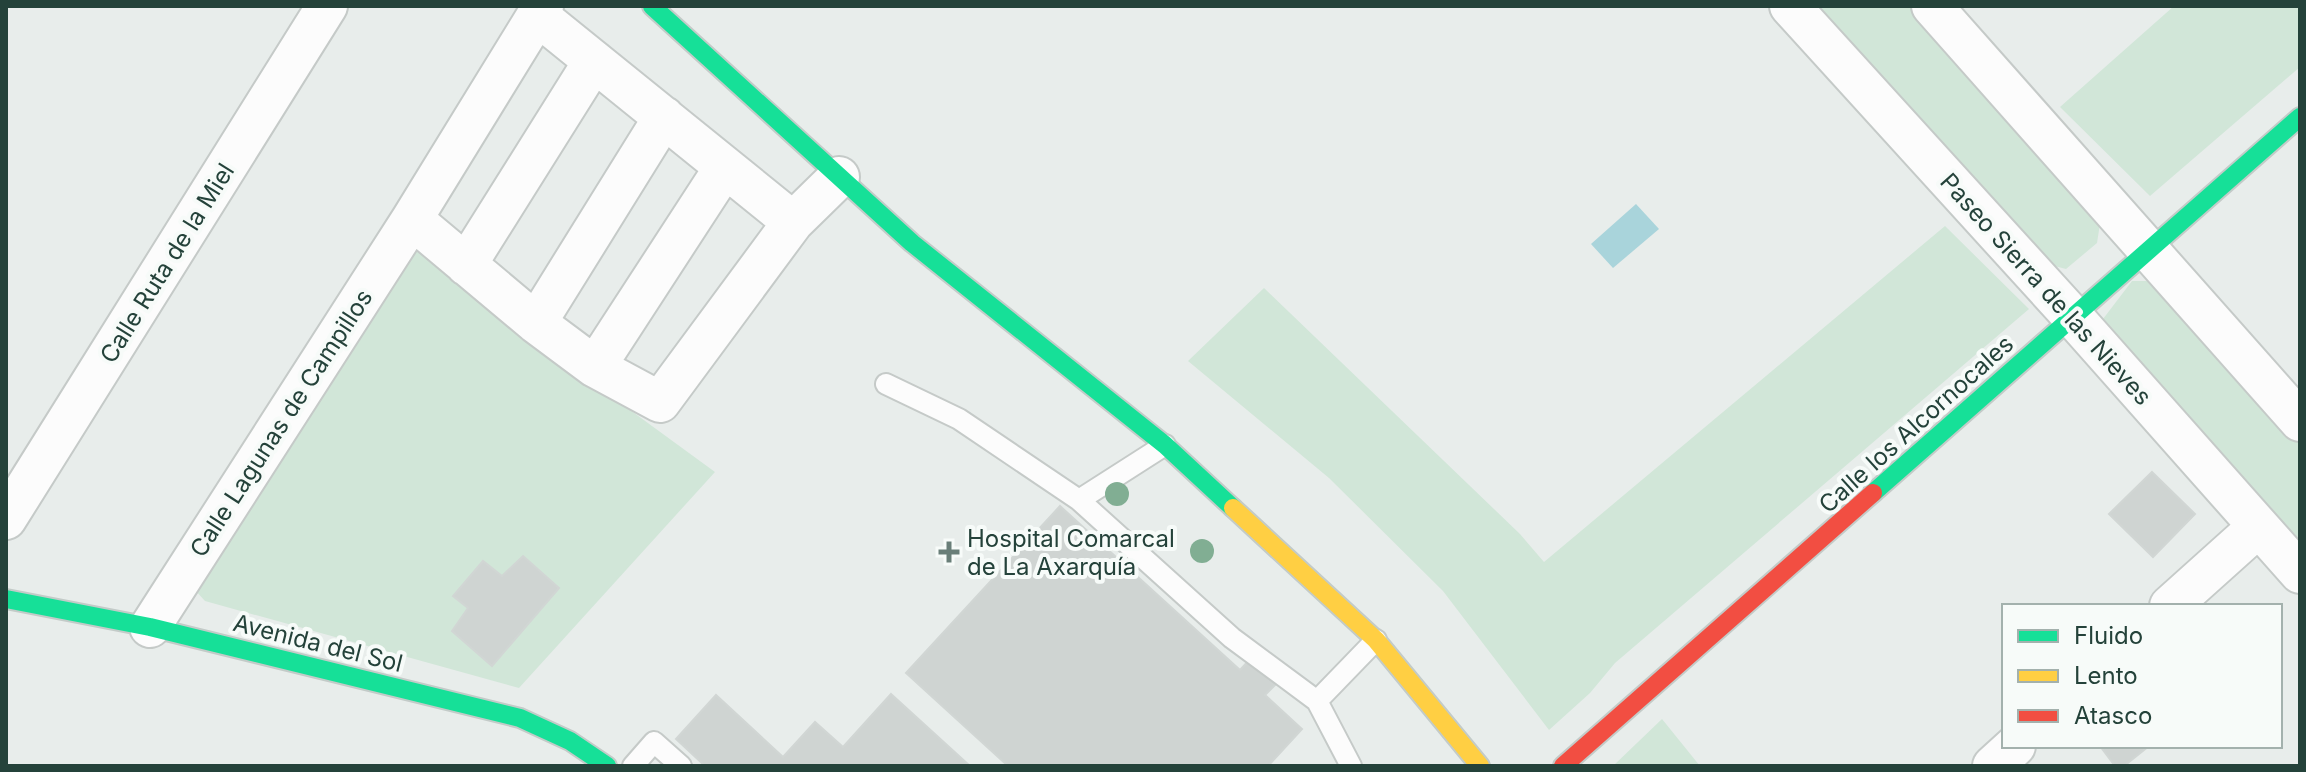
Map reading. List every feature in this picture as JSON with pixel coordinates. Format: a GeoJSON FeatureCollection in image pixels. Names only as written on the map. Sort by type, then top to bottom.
{"type":"FeatureCollection","features":[{"type":"Feature","properties":{"kind":"street","name":"Calle Ruta de la Miel"},"geometry":{"type":"LineString","coordinates":[[6,519],[327,6]]}},
{"type":"Feature","properties":{"kind":"street"},"geometry":{"type":"LineString","coordinates":[[652,6],[912,243],[1165,445],[1376,640],[1480,766]]}},
{"type":"Feature","properties":{"kind":"street","name":"Paseo Sierra de las Nieves"},"geometry":{"type":"LineString","coordinates":[[1790,6],[2073,317],[2300,573]]}},
{"type":"Feature","properties":{"kind":"street"},"geometry":{"type":"LineString","coordinates":[[1932,6],[2300,421]]}},
{"type":"Feature","properties":{"kind":"street","name":"Calle Lagunas de Campillos"},"geometry":{"type":"LineString","coordinates":[[150,627],[412,219],[540,10],[594,61],[793,222]]}},
{"type":"Feature","properties":{"kind":"street"},"geometry":{"type":"LineString","coordinates":[[466,265],[594,61]]}},
{"type":"Feature","properties":{"kind":"street"},"geometry":{"type":"LineString","coordinates":[[536,323],[664,117]]}},
{"type":"Feature","properties":{"kind":"street","name":"Calle los Alcornocales"},"geometry":{"type":"LineString","coordinates":[[1563,766],[2300,117]]}},
{"type":"Feature","properties":{"kind":"street"},"geometry":{"type":"LineString","coordinates":[[595,367],[725,167]]}},
{"type":"Feature","properties":{"kind":"street"},"geometry":{"type":"LineString","coordinates":[[412,219],[536,323],[595,367],[660,402],[793,222],[839,177]]}},
{"type":"Feature","properties":{"kind":"street"},"geometry":{"type":"LineString","coordinates":[[2172,604],[2258,527]]}},
{"type":"Feature","properties":{"kind":"street","name":"Avenida del Sol"},"geometry":{"type":"LineString","coordinates":[[6,599],[150,627],[520,718],[570,754],[607,766]]}},
{"type":"Feature","properties":{"kind":"street"},"geometry":{"type":"LineString","coordinates":[[1993,766],[2013,748]]}},
{"type":"Feature","properties":{"kind":"lane"},"geometry":{"type":"LineString","coordinates":[[886,384],[959,419],[1079,500],[1232,638],[1317,701],[1351,766]]}},
{"type":"Feature","properties":{"kind":"lane"},"geometry":{"type":"LineString","coordinates":[[1079,500],[1165,445]]}},
{"type":"Feature","properties":{"kind":"lane"},"geometry":{"type":"LineString","coordinates":[[1317,701],[1376,640]]}},
{"type":"Feature","properties":{"kind":"lane"},"geometry":{"type":"LineString","coordinates":[[633,766],[654,742],[681,766]]}},
{"type":"Feature","properties":{"kind":"green space"},"geometry":{"type":"Polygon","coordinates":[[[1811,6],[1911,6],[2101,217],[2097,243],[2066,269],[2043,263],[1811,6]]]}},
{"type":"Feature","properties":{"kind":"green space"},"geometry":{"type":"Polygon","coordinates":[[[2174,6],[2300,6],[2300,67],[2150,196],[2060,107],[2174,6]]]}},
{"type":"Feature","properties":{"kind":"green space"},"geometry":{"type":"Polygon","coordinates":[[[1945,226],[2029,309],[1615,663],[1590,693],[1549,730],[1443,591],[1329,478],[1188,361],[1264,288],[1520,534],[1544,562],[1945,226]]]}},
{"type":"Feature","properties":{"kind":"green space"},"geometry":{"type":"Polygon","coordinates":[[[417,234],[526,334],[715,472],[519,688],[205,601],[195,590],[417,234]]]}},
{"type":"Feature","properties":{"kind":"green space"},"geometry":{"type":"Polygon","coordinates":[[[2132,281],[2149,281],[2164,288],[2300,439],[2300,548],[2109,334],[2103,319],[2132,281]]]}},
{"type":"Feature","properties":{"kind":"green space"},"geometry":{"type":"Polygon","coordinates":[[[1662,719],[1700,766],[1613,766],[1662,719]]]}},
{"type":"Feature","properties":{"kind":"water"},"geometry":{"type":"Polygon","coordinates":[[[1636,204],[1659,229],[1613,268],[1591,244],[1636,204]]]}},
{"type":"Feature","properties":{"kind":"building"},"geometry":{"type":"Polygon","coordinates":[[[2152,472],[2195,514],[2153,557],[2109,514],[2152,472]]]}},
{"type":"Feature","properties":{"kind":"building"},"geometry":{"type":"Polygon","coordinates":[[[1060,506],[1240,670],[1252,657],[1279,681],[1265,695],[1302,729],[1268,766],[1008,766],[906,673],[1060,506]]]}},
{"type":"Feature","properties":{"kind":"building"},"geometry":{"type":"Polygon","coordinates":[[[523,556],[559,588],[492,666],[452,631],[468,608],[453,596],[483,561],[502,576],[523,556]]]}},
{"type":"Feature","properties":{"kind":"building"},"geometry":{"type":"Polygon","coordinates":[[[891,694],[970,766],[705,766],[676,739],[716,695],[783,757],[815,722],[843,747],[891,694]]]}},
{"type":"Feature","properties":{"kind":"building"},"geometry":{"type":"Polygon","coordinates":[[[2102,748],[2146,748],[2124,766],[2115,766],[2102,748]]]}},
{"type":"Feature","properties":{"kind":"traffic: fast"},"geometry":{"type":"LineString","coordinates":[[652,6],[912,243],[1165,445],[1233,508]]}},
{"type":"Feature","properties":{"kind":"traffic: fast"},"geometry":{"type":"LineString","coordinates":[[1873,493],[2300,117]]}},
{"type":"Feature","properties":{"kind":"traffic: fast"},"geometry":{"type":"LineString","coordinates":[[6,599],[150,627],[520,718],[570,741],[607,766]]}},
{"type":"Feature","properties":{"kind":"traffic: slow"},"geometry":{"type":"LineString","coordinates":[[1233,508],[1376,640],[1480,766]]}},
{"type":"Feature","properties":{"kind":"traffic: jam"},"geometry":{"type":"LineString","coordinates":[[1563,766],[1873,493]]}},
{"type":"Feature","properties":{"kind":"place","name":"Hospital Comarcal de La Axarquía"},"geometry":{"type":"Point","coordinates":[949,552]}}]}
